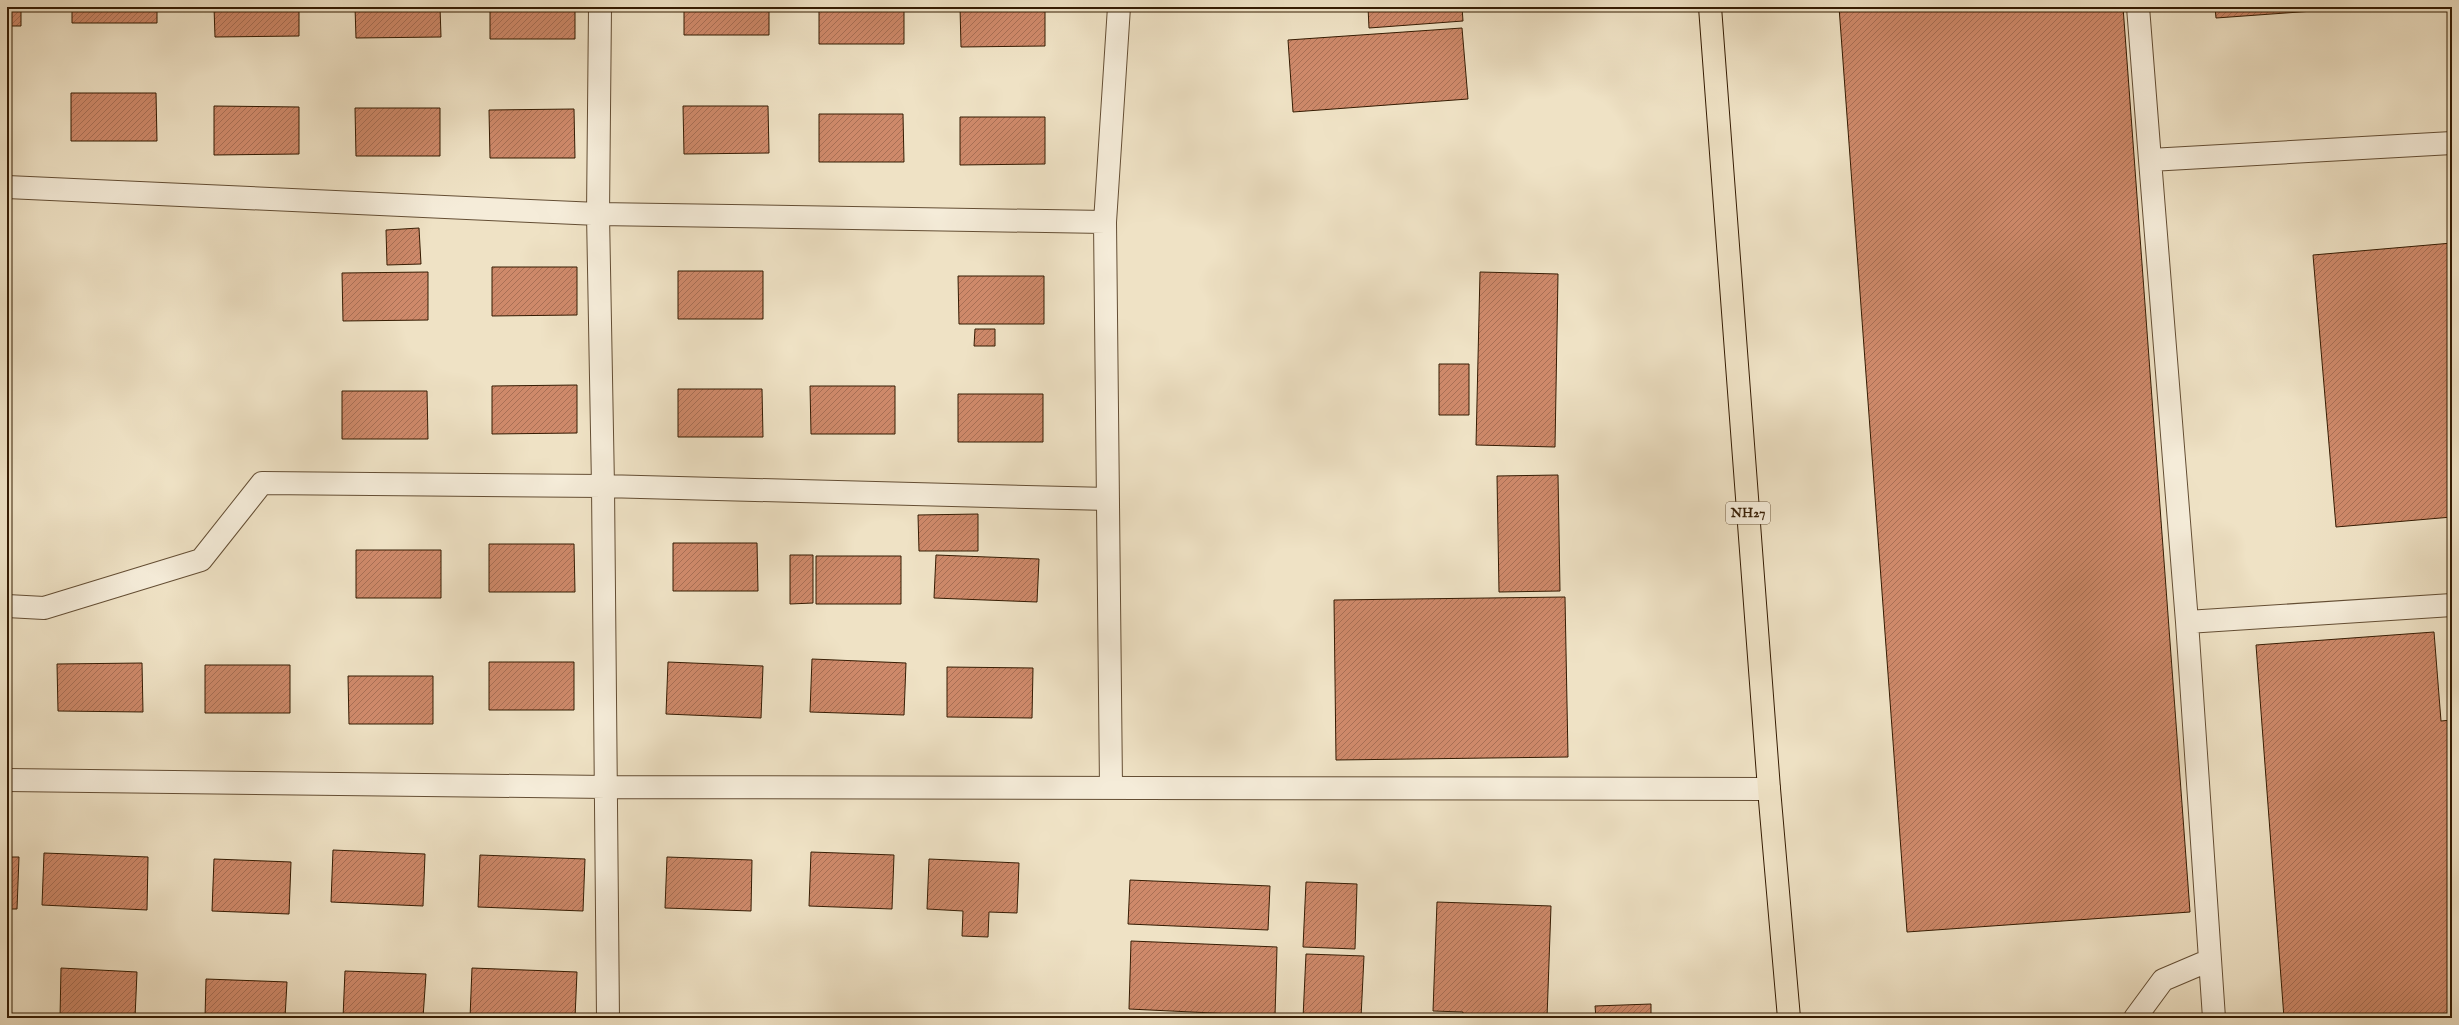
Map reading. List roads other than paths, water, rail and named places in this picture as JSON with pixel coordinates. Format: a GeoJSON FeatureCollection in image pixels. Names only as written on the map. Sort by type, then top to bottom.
{"type":"FeatureCollection","features":[{"type":"Feature","properties":{"kind":"highway","name":"NH27"},"geometry":{"type":"LineString","coordinates":[[1710,7],[1769,789],[1789,1018]]}},
{"type":"Feature","properties":{"kind":"street"},"geometry":{"type":"LineString","coordinates":[[600,7],[598,214],[604,486],[608,1018]]}},
{"type":"Feature","properties":{"kind":"street"},"geometry":{"type":"LineString","coordinates":[[1111,787],[1105,222],[1119,7]]}},
{"type":"Feature","properties":{"kind":"street"},"geometry":{"type":"LineString","coordinates":[[2138,7],[2187,622],[2214,1018]]}},
{"type":"Feature","properties":{"kind":"street"},"geometry":{"type":"LineString","coordinates":[[2150,160],[2452,143]]}},
{"type":"Feature","properties":{"kind":"street"},"geometry":{"type":"LineString","coordinates":[[7,187],[598,214],[1105,222]]}},
{"type":"Feature","properties":{"kind":"street"},"geometry":{"type":"LineString","coordinates":[[7,606],[44,608],[201,560],[262,483],[604,486],[1108,498]]}},
{"type":"Feature","properties":{"kind":"street"},"geometry":{"type":"LineString","coordinates":[[2187,622],[2452,605]]}},
{"type":"Feature","properties":{"kind":"street"},"geometry":{"type":"LineString","coordinates":[[7,780],[606,787],[1769,789]]}},
{"type":"Feature","properties":{"kind":"street"},"geometry":{"type":"LineString","coordinates":[[2134,1018],[2163,980],[2210,960]]}}]}
